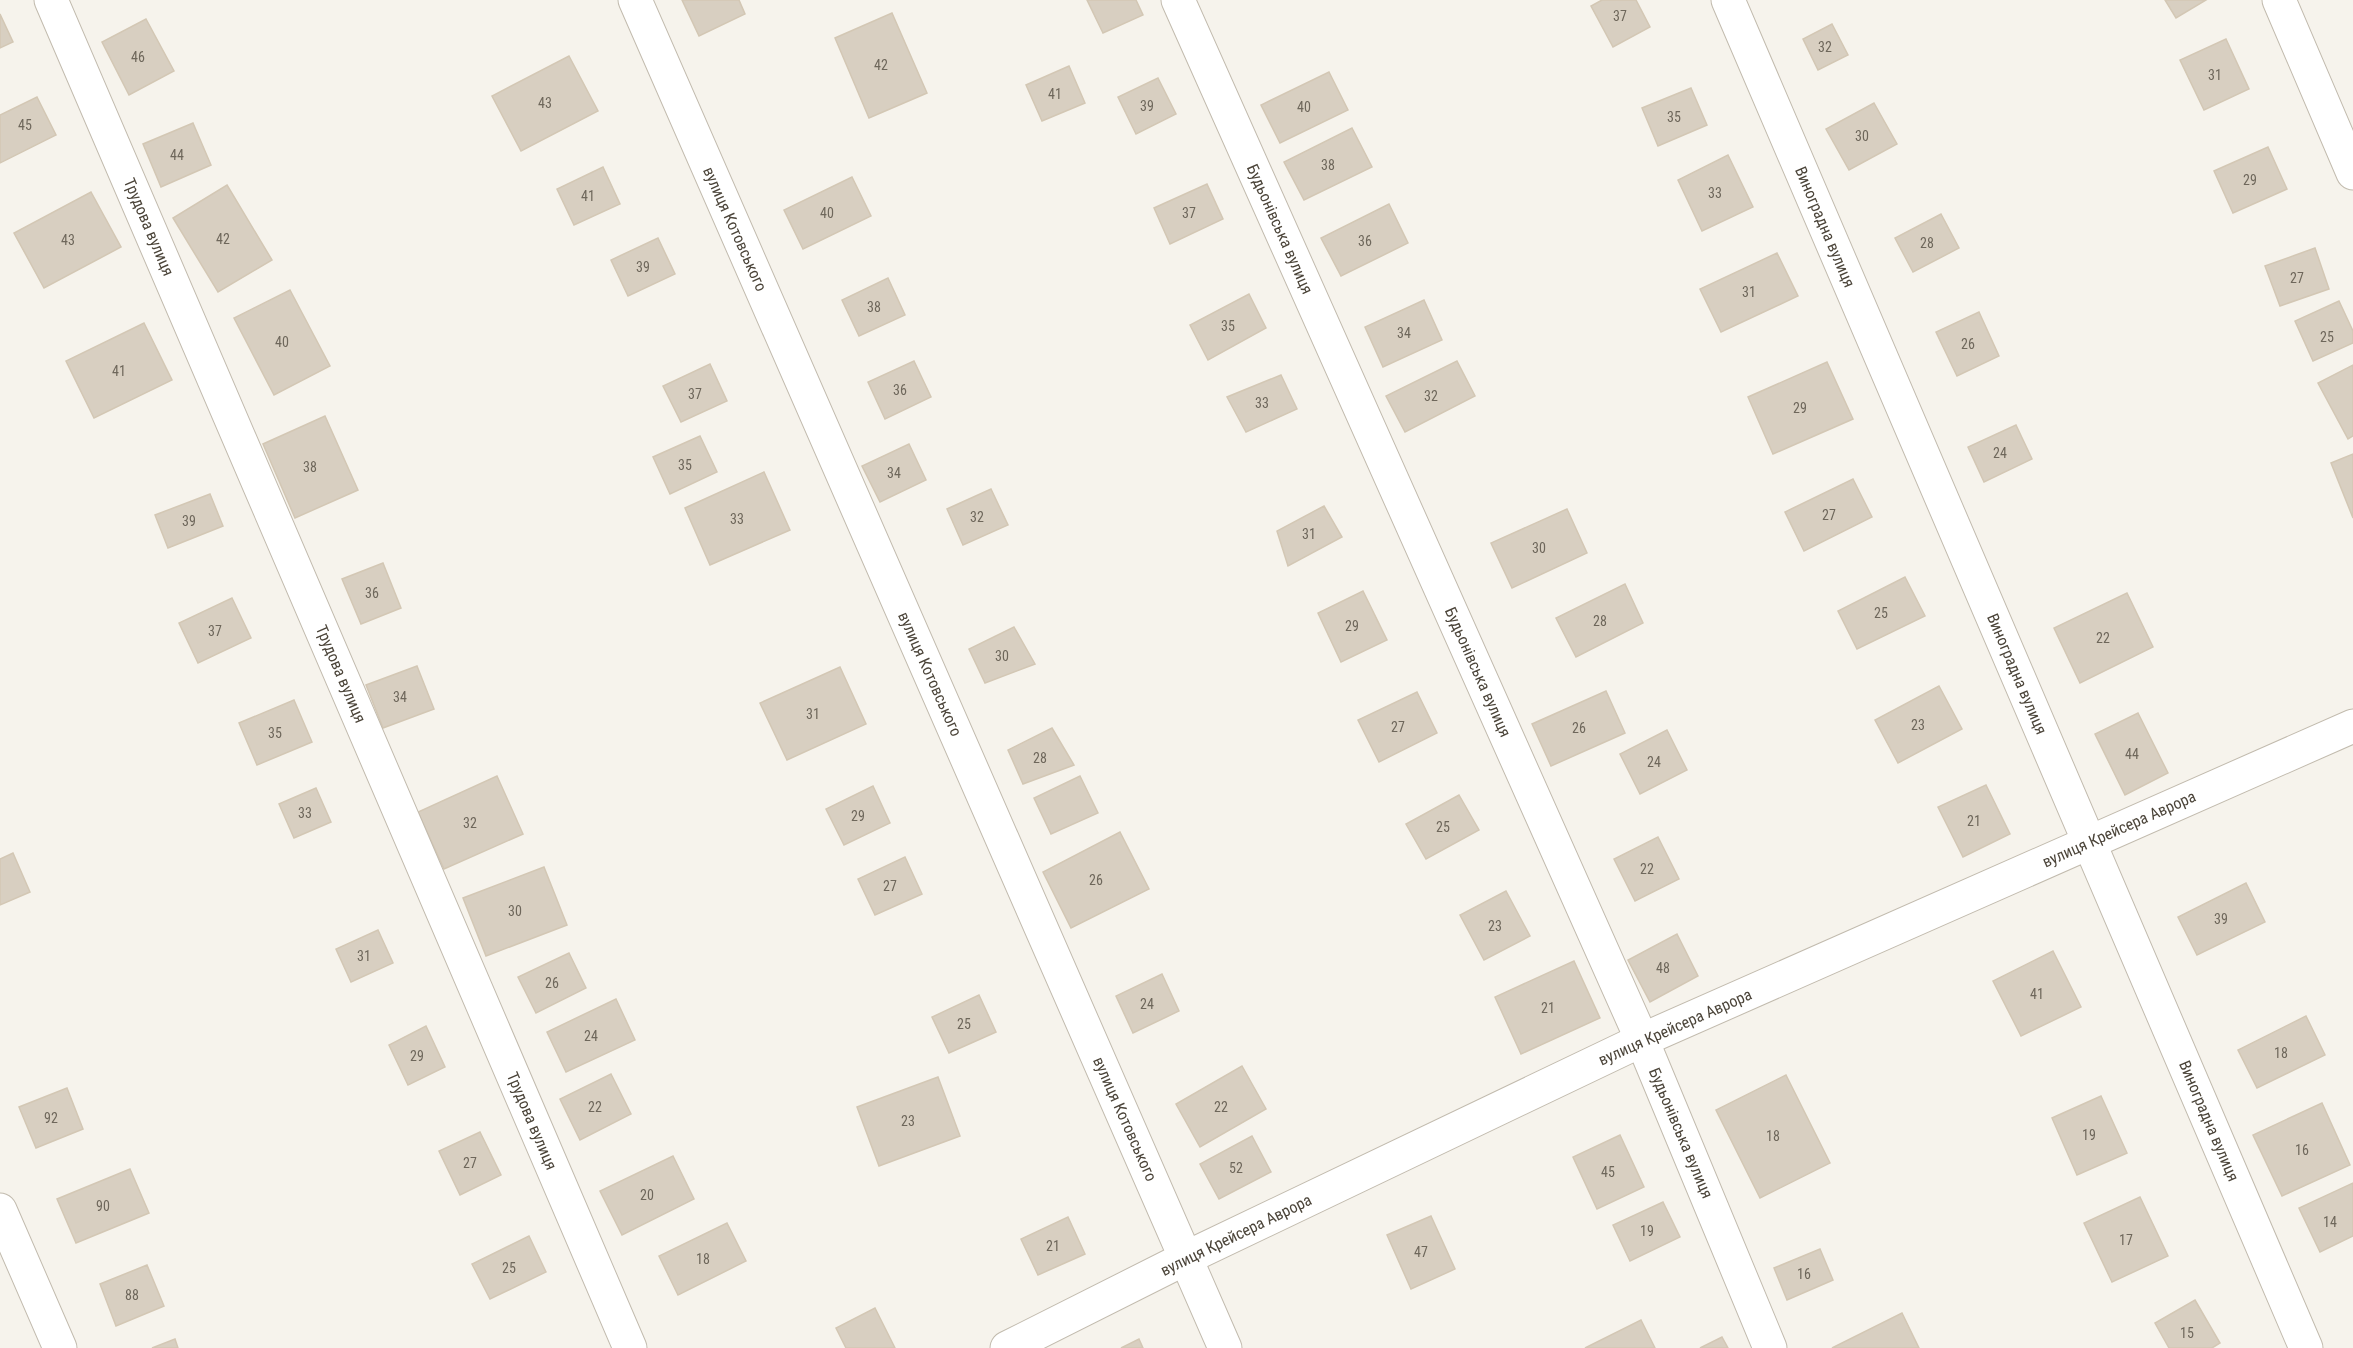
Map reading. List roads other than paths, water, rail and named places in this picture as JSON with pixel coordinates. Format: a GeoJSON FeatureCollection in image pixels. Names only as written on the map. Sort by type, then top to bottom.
{"type":"FeatureCollection","features":[{"type":"Feature","properties":{"kind":"street","name":"Трудова вулиця"},"geometry":{"type":"LineString","coordinates":[[51,0],[630,1348]]}},
{"type":"Feature","properties":{"kind":"street","name":"вулиця Котовського"},"geometry":{"type":"LineString","coordinates":[[635,0],[1225,1348]]}},
{"type":"Feature","properties":{"kind":"street","name":"Будьонівська вулиця"},"geometry":{"type":"LineString","coordinates":[[1178,0],[1642,1040],[1770,1348]]}},
{"type":"Feature","properties":{"kind":"street","name":"Виноградна вулиця"},"geometry":{"type":"LineString","coordinates":[[1728,0],[2306,1348]]}},
{"type":"Feature","properties":{"kind":"street"},"geometry":{"type":"LineString","coordinates":[[2278,0],[2353,173]]}},
{"type":"Feature","properties":{"kind":"street","name":"вулиця Крейсера Аврора"},"geometry":{"type":"LineString","coordinates":[[1007,1348],[1186,1258],[1642,1040],[2353,726]]}},
{"type":"Feature","properties":{"kind":"street"},"geometry":{"type":"LineString","coordinates":[[0,1210],[60,1348]]}}]}
